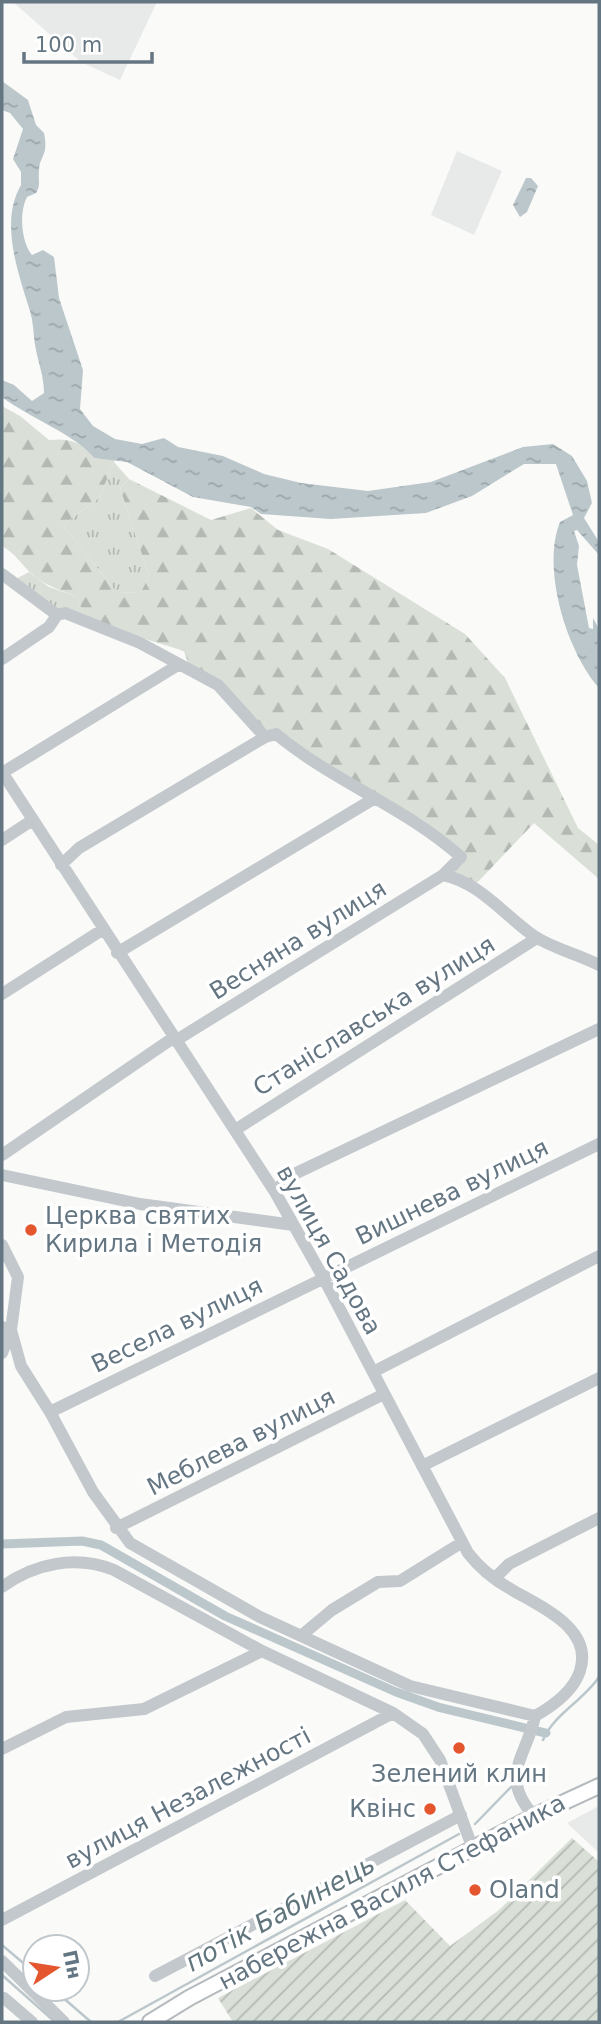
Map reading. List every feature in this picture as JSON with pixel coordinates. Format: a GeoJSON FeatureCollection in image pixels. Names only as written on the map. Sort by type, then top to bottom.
{"type":"FeatureCollection","features":[{"type":"Feature","properties":{"kind":"main road","name":"набережна Василя Стефаника"},"geometry":{"type":"LineString","coordinates":[[150,2022],[189,1998],[534,1816],[599,1786]]}},
{"type":"Feature","properties":{"kind":"street"},"geometry":{"type":"LineString","coordinates":[[2,574],[57,615]]}},
{"type":"Feature","properties":{"kind":"street"},"geometry":{"type":"LineString","coordinates":[[2,659],[49,627],[57,615],[65,613],[140,643],[218,685],[265,737]]}},
{"type":"Feature","properties":{"kind":"street"},"geometry":{"type":"LineString","coordinates":[[2,772],[178,665]]}},
{"type":"Feature","properties":{"kind":"street"},"geometry":{"type":"LineString","coordinates":[[61,864],[79,848],[265,737],[276,734],[316,766],[427,829],[461,857],[443,874],[473,887],[537,938],[599,964]]}},
{"type":"Feature","properties":{"kind":"street","name":"вулиця Садова"},"geometry":{"type":"LineString","coordinates":[[2,772],[31,821],[275,1192],[323,1277],[461,1542],[479,1566],[567,1625],[582,1649],[581,1668],[575,1684],[534,1719]]}},
{"type":"Feature","properties":{"kind":"street"},"geometry":{"type":"LineString","coordinates":[[117,953],[375,798]]}},
{"type":"Feature","properties":{"kind":"street"},"geometry":{"type":"LineString","coordinates":[[2,840],[31,821]]}},
{"type":"Feature","properties":{"kind":"street","name":"Весняна вулиця"},"geometry":{"type":"LineString","coordinates":[[2,1156],[174,1040],[443,874]]}},
{"type":"Feature","properties":{"kind":"street"},"geometry":{"type":"LineString","coordinates":[[2,994],[102,929]]}},
{"type":"Feature","properties":{"kind":"street","name":"Станіславська вулиця"},"geometry":{"type":"LineString","coordinates":[[235,1130],[537,938]]}},
{"type":"Feature","properties":{"kind":"street"},"geometry":{"type":"LineString","coordinates":[[275,1192],[288,1177],[599,1028]]}},
{"type":"Feature","properties":{"kind":"street","name":"Вишнева вулиця"},"geometry":{"type":"LineString","coordinates":[[323,1277],[599,1144]]}},
{"type":"Feature","properties":{"kind":"street"},"geometry":{"type":"LineString","coordinates":[[2,1175],[140,1204],[293,1225]]}},
{"type":"Feature","properties":{"kind":"street"},"geometry":{"type":"LineString","coordinates":[[2,1245],[18,1277],[2,1353]]}},
{"type":"Feature","properties":{"kind":"street"},"geometry":{"type":"LineString","coordinates":[[373,1372],[599,1256]]}},
{"type":"Feature","properties":{"kind":"street","name":"Весела вулиця"},"geometry":{"type":"LineString","coordinates":[[50,1412],[323,1277]]}},
{"type":"Feature","properties":{"kind":"street"},"geometry":{"type":"LineString","coordinates":[[7,1329],[21,1366],[116,1528],[130,1543],[211,1591],[411,1686],[534,1719],[515,1772],[525,1806],[534,1816]]}},
{"type":"Feature","properties":{"kind":"street"},"geometry":{"type":"LineString","coordinates":[[422,1466],[599,1378]]}},
{"type":"Feature","properties":{"kind":"street","name":"Меблева вулиця"},"geometry":{"type":"LineString","coordinates":[[116,1528],[384,1394]]}},
{"type":"Feature","properties":{"kind":"street"},"geometry":{"type":"LineString","coordinates":[[495,1578],[509,1564],[599,1518]]}},
{"type":"Feature","properties":{"kind":"street"},"geometry":{"type":"LineString","coordinates":[[302,1635],[332,1610],[378,1582],[400,1581],[461,1542]]}},
{"type":"Feature","properties":{"kind":"street"},"geometry":{"type":"LineString","coordinates":[[4,1583],[63,1562],[91,1560],[262,1651],[393,1713],[423,1734],[440,1760],[473,1849]]}},
{"type":"Feature","properties":{"kind":"street"},"geometry":{"type":"LineString","coordinates":[[2,1749],[66,1717],[144,1709],[262,1651]]}},
{"type":"Feature","properties":{"kind":"street","name":"вулиця Незалежності"},"geometry":{"type":"LineString","coordinates":[[2,1920],[393,1713]]}},
{"type":"Feature","properties":{"kind":"street"},"geometry":{"type":"LineString","coordinates":[[155,1976],[461,1815]]}},
{"type":"Feature","properties":{"kind":"street"},"geometry":{"type":"LineString","coordinates":[[2,1961],[64,2022]]}},
{"type":"Feature","properties":{"kind":"street"},"geometry":{"type":"LineString","coordinates":[[4,1998],[32,2022]]}},
{"type":"Feature","properties":{"kind":"shaded area"},"geometry":{"type":"Polygon","coordinates":[[[13,2],[157,2],[120,80],[81,62],[13,2]]]}},
{"type":"Feature","properties":{"kind":"shaded area"},"geometry":{"type":"Polygon","coordinates":[[[457,151],[502,171],[474,235],[431,215],[457,151]]]}},
{"type":"Feature","properties":{"kind":"shaded area"},"geometry":{"type":"Polygon","coordinates":[[[599,1806],[599,1853],[567,1823],[599,1806]]]}},
{"type":"Feature","properties":{"kind":"green space"},"geometry":{"type":"Polygon","coordinates":[[[2,406],[20,416],[49,440],[74,442],[94,458],[115,460],[99,498],[63,525],[117,593],[141,592],[149,576],[120,488],[129,479],[211,520],[251,508],[278,530],[328,549],[465,634],[505,678],[578,828],[599,845],[599,879],[534,823],[473,887],[443,875],[461,857],[276,735],[265,737],[229,694],[190,669],[184,651],[87,621],[76,596],[41,581],[2,546],[2,406]]]}},
{"type":"Feature","properties":{"kind":"green space"},"geometry":{"type":"Polygon","coordinates":[[[114,462],[129,479],[120,488],[149,576],[141,592],[117,593],[63,525],[99,498],[114,462]]]}},
{"type":"Feature","properties":{"kind":"green space"},"geometry":{"type":"Polygon","coordinates":[[[29,572],[49,587],[76,596],[87,621],[65,613],[12,581],[29,572]]]}},
{"type":"Feature","properties":{"kind":"green space"},"geometry":{"type":"Polygon","coordinates":[[[572,1838],[599,1862],[599,2022],[233,2022],[218,1998],[405,1900],[450,1946],[499,1910],[572,1838]]]}},
{"type":"Feature","properties":{"kind":"water"},"geometry":{"type":"Polygon","coordinates":[[[2,81],[28,100],[36,125],[44,133],[45,151],[39,166],[38,188],[24,203],[23,235],[32,255],[43,250],[54,257],[59,298],[83,370],[80,409],[93,426],[115,439],[142,444],[164,438],[178,447],[223,456],[264,474],[301,483],[368,491],[431,482],[523,447],[553,444],[572,456],[587,481],[592,503],[584,518],[599,542],[599,555],[577,530],[574,531],[579,546],[577,565],[589,628],[593,629],[593,618],[599,629],[599,688],[577,653],[560,609],[554,563],[555,541],[560,522],[573,515],[556,464],[524,464],[472,496],[426,513],[331,519],[261,514],[251,507],[193,497],[127,462],[94,458],[64,434],[2,397],[2,380],[14,385],[32,401],[44,393],[32,318],[16,261],[11,229],[15,199],[21,185],[21,172],[13,159],[23,129],[10,113],[2,110],[2,81]]]}},
{"type":"Feature","properties":{"kind":"water"},"geometry":{"type":"Polygon","coordinates":[[[526,178],[531,178],[538,186],[527,212],[520,217],[513,205],[526,178]]]}},
{"type":"Feature","properties":{"kind":"waterway"},"geometry":{"type":"LineString","coordinates":[[2,1544],[82,1541],[101,1545],[225,1616],[396,1692],[438,1707],[546,1733]]}},
{"type":"Feature","properties":{"kind":"waterway","name":"потік Бабинець"},"geometry":{"type":"LineString","coordinates":[[543,1740],[561,1715],[599,1677]]}},
{"type":"Feature","properties":{"kind":"waterway","name":"потік Бабинець"},"geometry":{"type":"LineString","coordinates":[[475,1824],[512,1786]]}},
{"type":"Feature","properties":{"kind":"waterway","name":"потік Бабинець"},"geometry":{"type":"LineString","coordinates":[[118,2022],[459,1834]]}},
{"type":"Feature","properties":{"kind":"waterway"},"geometry":{"type":"LineString","coordinates":[[2,1945],[21,1961]]}},
{"type":"Feature","properties":{"kind":"waterway"},"geometry":{"type":"LineString","coordinates":[[2,1975],[55,2022]]}},
{"type":"Feature","properties":{"kind":"waterway"},"geometry":{"type":"LineString","coordinates":[[69,2003],[91,2022]]}},
{"type":"Feature","properties":{"kind":"place","name":"Церква святих Кирила і Методія"},"geometry":{"type":"Point","coordinates":[31,1230]}},
{"type":"Feature","properties":{"kind":"place","name":"Зелений клин"},"geometry":{"type":"Point","coordinates":[459,1748]}},
{"type":"Feature","properties":{"kind":"place","name":"Квінс"},"geometry":{"type":"Point","coordinates":[430,1809]}},
{"type":"Feature","properties":{"kind":"place","name":"Oland"},"geometry":{"type":"Point","coordinates":[475,1890]}}]}
